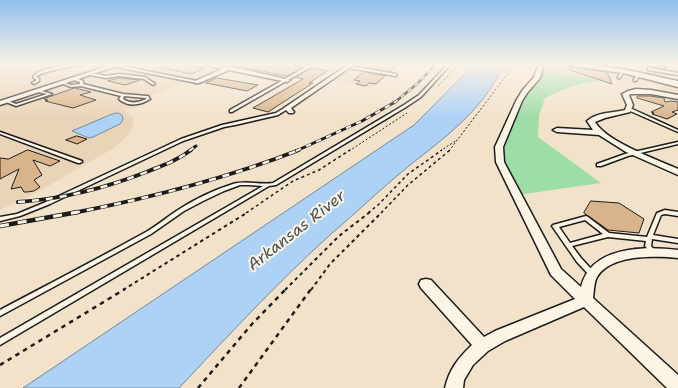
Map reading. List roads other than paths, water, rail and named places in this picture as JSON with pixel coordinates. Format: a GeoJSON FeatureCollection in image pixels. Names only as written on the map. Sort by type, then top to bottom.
{"type":"FeatureCollection","features":[{"type":"Feature","properties":{"kind":"street"},"geometry":{"type":"LineString","coordinates":[[3,102],[65,82]]}},
{"type":"Feature","properties":{"kind":"street"},"geometry":{"type":"LineString","coordinates":[[289,110],[328,82]]}},
{"type":"Feature","properties":{"kind":"street"},"geometry":{"type":"LineString","coordinates":[[534,82],[522,96],[499,147],[500,162],[556,272],[678,388]]}},
{"type":"Feature","properties":{"kind":"street"},"geometry":{"type":"LineString","coordinates":[[667,82],[678,84]]}},
{"type":"Feature","properties":{"kind":"street"},"geometry":{"type":"LineString","coordinates":[[678,97],[651,92],[628,92],[624,94],[630,105],[628,111],[617,115],[596,118],[591,121],[592,126],[600,133],[637,153],[678,172]]}},
{"type":"Feature","properties":{"kind":"street"},"geometry":{"type":"LineString","coordinates":[[557,130],[600,133]]}},
{"type":"Feature","properties":{"kind":"street"},"geometry":{"type":"LineString","coordinates":[[585,301],[592,274],[606,261],[627,255],[654,253],[678,254]]}},
{"type":"Feature","properties":{"kind":"street"},"geometry":{"type":"LineString","coordinates":[[426,284],[482,346]]}},
{"type":"Feature","properties":{"kind":"street"},"geometry":{"type":"LineString","coordinates":[[454,388],[456,377],[467,360],[482,346],[500,336],[585,301]]}},
{"type":"Feature","properties":{"kind":"lane"},"geometry":{"type":"LineString","coordinates":[[231,111],[283,82]]}},
{"type":"Feature","properties":{"kind":"lane"},"geometry":{"type":"LineString","coordinates":[[0,342],[267,186],[284,178],[405,106],[420,96],[433,82]]}},
{"type":"Feature","properties":{"kind":"lane"},"geometry":{"type":"LineString","coordinates":[[62,83],[71,86],[81,85],[123,96],[147,97],[148,99],[130,104],[121,99],[123,96]]}},
{"type":"Feature","properties":{"kind":"lane"},"geometry":{"type":"LineString","coordinates":[[3,102],[16,105],[50,94],[39,90]]}},
{"type":"Feature","properties":{"kind":"lane"},"geometry":{"type":"LineString","coordinates":[[629,109],[678,131]]}},
{"type":"Feature","properties":{"kind":"lane"},"geometry":{"type":"LineString","coordinates":[[0,219],[18,215],[48,203],[182,140],[223,126],[289,110]]}},
{"type":"Feature","properties":{"kind":"lane"},"geometry":{"type":"LineString","coordinates":[[0,133],[80,162]]}},
{"type":"Feature","properties":{"kind":"lane"},"geometry":{"type":"LineString","coordinates":[[598,165],[637,153],[678,143]]}},
{"type":"Feature","properties":{"kind":"lane"},"geometry":{"type":"LineString","coordinates":[[0,313],[149,233],[182,210],[207,198],[241,184],[250,183],[259,186],[267,186]]}},
{"type":"Feature","properties":{"kind":"lane"},"geometry":{"type":"LineString","coordinates":[[654,253],[648,246],[659,214],[665,212],[678,214]]}},
{"type":"Feature","properties":{"kind":"lane"},"geometry":{"type":"LineString","coordinates":[[592,274],[554,226],[586,218],[608,235]]}},
{"type":"Feature","properties":{"kind":"lane"},"geometry":{"type":"LineString","coordinates":[[569,245],[608,235],[678,241]]}},
{"type":"Feature","properties":{"kind":"water","name":"Arkansas River"},"geometry":{"type":"Polygon","coordinates":[[[457,82],[495,82],[475,108],[451,132],[390,182],[310,253],[253,310],[179,388],[23,388],[414,125],[457,82]]]}},
{"type":"Feature","properties":{"kind":"water"},"geometry":{"type":"Polygon","coordinates":[[[118,113],[122,115],[123,120],[120,124],[93,137],[89,138],[72,131],[112,114],[118,113]]]}},
{"type":"Feature","properties":{"kind":"railway"},"geometry":{"type":"LineString","coordinates":[[394,103],[419,82]]}},
{"type":"Feature","properties":{"kind":"railway"},"geometry":{"type":"LineString","coordinates":[[296,151],[362,121],[395,102]]}},
{"type":"Feature","properties":{"kind":"railway"},"geometry":{"type":"LineString","coordinates":[[189,151],[196,146]]}},
{"type":"Feature","properties":{"kind":"railway"},"geometry":{"type":"LineString","coordinates":[[18,202],[35,201],[85,192],[133,177],[181,157],[191,150]]}},
{"type":"Feature","properties":{"kind":"railway"},"geometry":{"type":"LineString","coordinates":[[76,212],[187,187],[243,170],[299,150]]}},
{"type":"Feature","properties":{"kind":"railway"},"geometry":{"type":"LineString","coordinates":[[0,226],[76,212]]}}]}
